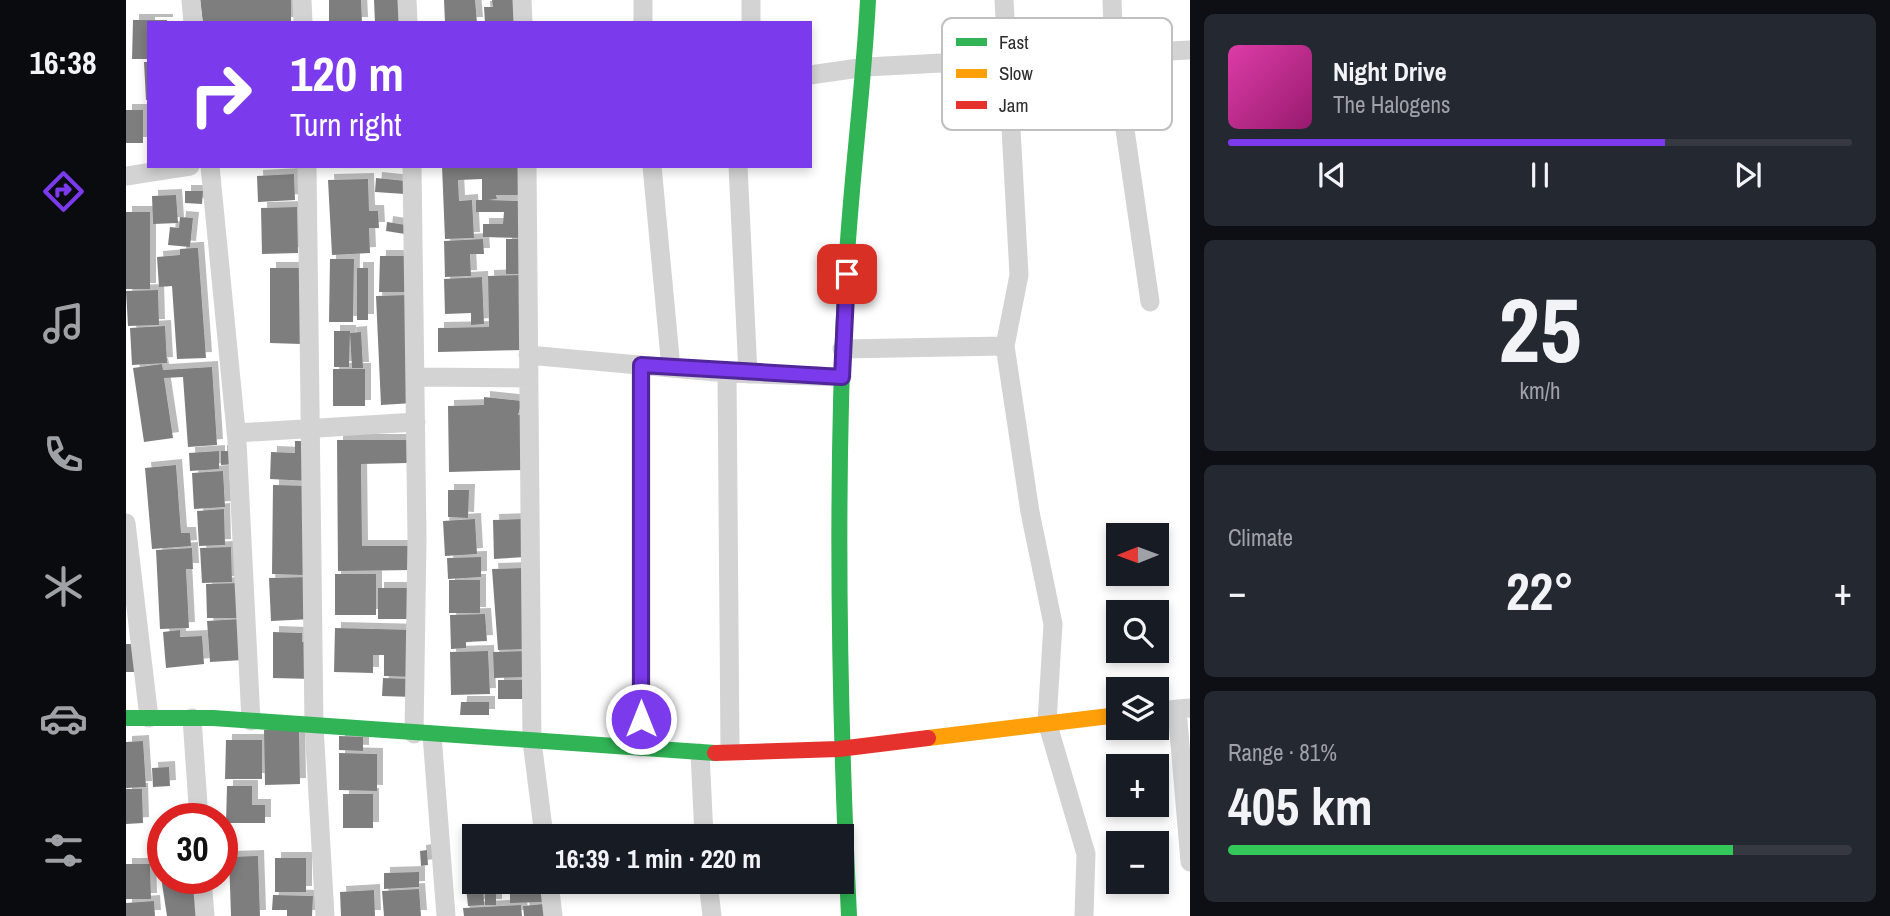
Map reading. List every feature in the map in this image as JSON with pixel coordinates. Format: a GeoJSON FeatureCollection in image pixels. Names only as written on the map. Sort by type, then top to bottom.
{"type":"FeatureCollection","features":[{"type":"Feature","properties":{"kind":"street"},"geometry":{"type":"LineString","coordinates":[[191,0],[193,21]]}},
{"type":"Feature","properties":{"kind":"street"},"geometry":{"type":"LineString","coordinates":[[302,0],[303,21]]}},
{"type":"Feature","properties":{"kind":"street"},"geometry":{"type":"LineString","coordinates":[[407,0],[408,21]]}},
{"type":"Feature","properties":{"kind":"street"},"geometry":{"type":"LineString","coordinates":[[522,0],[523,21]]}},
{"type":"Feature","properties":{"kind":"street"},"geometry":{"type":"LineString","coordinates":[[643,0],[643,21]]}},
{"type":"Feature","properties":{"kind":"street"},"geometry":{"type":"LineString","coordinates":[[751,0],[751,21]]}},
{"type":"Feature","properties":{"kind":"street"},"geometry":{"type":"LineString","coordinates":[[849,916],[839,749],[842,349],[866,67],[868,0]]}},
{"type":"Feature","properties":{"kind":"street"},"geometry":{"type":"LineString","coordinates":[[1004,0],[1005,18]]}},
{"type":"Feature","properties":{"kind":"street"},"geometry":{"type":"LineString","coordinates":[[1112,0],[1113,18]]}},
{"type":"Feature","properties":{"kind":"street"},"geometry":{"type":"LineString","coordinates":[[1172,51],[1190,50]]}},
{"type":"Feature","properties":{"kind":"street"},"geometry":{"type":"LineString","coordinates":[[812,75],[866,67],[942,63]]}},
{"type":"Feature","properties":{"kind":"street"},"geometry":{"type":"LineString","coordinates":[[1011,130],[1018,275],[1005,346],[1030,512],[1053,624],[1047,722],[1086,854],[1084,916]]}},
{"type":"Feature","properties":{"kind":"street"},"geometry":{"type":"LineString","coordinates":[[1125,130],[1150,302]]}},
{"type":"Feature","properties":{"kind":"street"},"geometry":{"type":"LineString","coordinates":[[126,176],[177,168]]}},
{"type":"Feature","properties":{"kind":"street"},"geometry":{"type":"LineString","coordinates":[[210,168],[236,433],[251,721]]}},
{"type":"Feature","properties":{"kind":"street"},"geometry":{"type":"LineString","coordinates":[[307,168],[314,726],[325,916]]}},
{"type":"Feature","properties":{"kind":"street"},"geometry":{"type":"LineString","coordinates":[[412,168],[423,735],[446,916]]}},
{"type":"Feature","properties":{"kind":"street"},"geometry":{"type":"LineString","coordinates":[[527,168],[533,741],[543,824]]}},
{"type":"Feature","properties":{"kind":"street"},"geometry":{"type":"LineString","coordinates":[[652,168],[671,368]]}},
{"type":"Feature","properties":{"kind":"street"},"geometry":{"type":"LineString","coordinates":[[738,168],[748,374]]}},
{"type":"Feature","properties":{"kind":"street"},"geometry":{"type":"LineString","coordinates":[[842,349],[1005,346]]}},
{"type":"Feature","properties":{"kind":"street"},"geometry":{"type":"LineString","coordinates":[[528,355],[727,373],[842,377]]}},
{"type":"Feature","properties":{"kind":"street"},"geometry":{"type":"LineString","coordinates":[[641,365],[641,747]]}},
{"type":"Feature","properties":{"kind":"street"},"geometry":{"type":"LineString","coordinates":[[727,373],[730,750]]}},
{"type":"Feature","properties":{"kind":"street"},"geometry":{"type":"LineString","coordinates":[[415,377],[529,378]]}},
{"type":"Feature","properties":{"kind":"street"},"geometry":{"type":"LineString","coordinates":[[236,433],[416,422]]}},
{"type":"Feature","properties":{"kind":"street"},"geometry":{"type":"LineString","coordinates":[[126,523],[149,718]]}},
{"type":"Feature","properties":{"kind":"street"},"geometry":{"type":"LineString","coordinates":[[1184,709],[1190,862]]}},
{"type":"Feature","properties":{"kind":"street"},"geometry":{"type":"LineString","coordinates":[[126,718],[251,721],[700,753],[730,750],[839,749],[1106,716]]}},
{"type":"Feature","properties":{"kind":"street"},"geometry":{"type":"LineString","coordinates":[[192,718],[198,803]]}},
{"type":"Feature","properties":{"kind":"street"},"geometry":{"type":"LineString","coordinates":[[700,753],[703,824]]}},
{"type":"Feature","properties":{"kind":"street"},"geometry":{"type":"LineString","coordinates":[[203,894],[205,916]]}},
{"type":"Feature","properties":{"kind":"street"},"geometry":{"type":"LineString","coordinates":[[550,894],[553,916]]}},
{"type":"Feature","properties":{"kind":"street"},"geometry":{"type":"LineString","coordinates":[[709,894],[712,916]]}},
{"type":"Feature","properties":{"kind":"building"},"geometry":{"type":"Polygon","coordinates":[[[200,0],[291,0],[291,21],[203,21],[200,0]]]}},
{"type":"Feature","properties":{"kind":"building"},"geometry":{"type":"Polygon","coordinates":[[[329,0],[361,0],[362,21],[329,21],[329,0]]]}},
{"type":"Feature","properties":{"kind":"building"},"geometry":{"type":"Polygon","coordinates":[[[374,0],[405,0],[406,21],[375,21],[374,0]]]}},
{"type":"Feature","properties":{"kind":"building"},"geometry":{"type":"Polygon","coordinates":[[[444,0],[475,0],[477,21],[445,21],[444,0]]]}},
{"type":"Feature","properties":{"kind":"building"},"geometry":{"type":"Polygon","coordinates":[[[492,0],[522,0],[524,21],[485,21],[484,7],[493,7],[492,0]]]}},
{"type":"Feature","properties":{"kind":"building"},"geometry":{"type":"Polygon","coordinates":[[[133,20],[167,20],[147,21],[147,59],[132,59],[133,20]]]}},
{"type":"Feature","properties":{"kind":"building"},"geometry":{"type":"Polygon","coordinates":[[[144,62],[147,62],[146,100],[144,62]]]}},
{"type":"Feature","properties":{"kind":"building"},"geometry":{"type":"Polygon","coordinates":[[[126,110],[143,110],[143,143],[126,143],[126,110]]]}},
{"type":"Feature","properties":{"kind":"building"},"geometry":{"type":"Polygon","coordinates":[[[442,168],[522,168],[523,195],[496,195],[497,199],[488,200],[522,201],[522,238],[483,237],[483,224],[503,224],[504,212],[476,212],[476,200],[482,200],[482,179],[458,180],[459,201],[472,200],[474,238],[445,239],[442,168]]]}},
{"type":"Feature","properties":{"kind":"building"},"geometry":{"type":"Polygon","coordinates":[[[294,174],[295,200],[258,202],[257,176],[294,174]]]}},
{"type":"Feature","properties":{"kind":"building"},"geometry":{"type":"Polygon","coordinates":[[[376,178],[406,181],[405,194],[375,192],[376,178]]]}},
{"type":"Feature","properties":{"kind":"building"},"geometry":{"type":"Polygon","coordinates":[[[368,179],[369,211],[378,211],[379,228],[369,228],[370,253],[332,255],[328,180],[368,179]]]}},
{"type":"Feature","properties":{"kind":"building"},"geometry":{"type":"Polygon","coordinates":[[[185,191],[203,191],[202,204],[185,203],[185,191]]]}},
{"type":"Feature","properties":{"kind":"building"},"geometry":{"type":"Polygon","coordinates":[[[176,195],[178,223],[153,224],[152,196],[176,195]]]}},
{"type":"Feature","properties":{"kind":"building"},"geometry":{"type":"Polygon","coordinates":[[[297,207],[298,253],[262,254],[261,208],[297,207]]]}},
{"type":"Feature","properties":{"kind":"building"},"geometry":{"type":"Polygon","coordinates":[[[126,212],[150,212],[150,289],[126,289],[126,212]]]}},
{"type":"Feature","properties":{"kind":"building"},"geometry":{"type":"Polygon","coordinates":[[[180,217],[193,218],[190,247],[168,245],[170,227],[179,228],[180,217]]]}},
{"type":"Feature","properties":{"kind":"building"},"geometry":{"type":"Polygon","coordinates":[[[387,222],[406,225],[405,234],[386,231],[387,222]]]}},
{"type":"Feature","properties":{"kind":"building"},"geometry":{"type":"Polygon","coordinates":[[[483,239],[484,254],[470,254],[471,276],[445,277],[444,241],[483,239]]]}},
{"type":"Feature","properties":{"kind":"building"},"geometry":{"type":"Polygon","coordinates":[[[506,239],[521,239],[521,274],[506,274],[506,239]]]}},
{"type":"Feature","properties":{"kind":"building"},"geometry":{"type":"Polygon","coordinates":[[[198,248],[206,358],[177,359],[172,286],[159,287],[157,257],[180,255],[180,249],[198,248]]]}},
{"type":"Feature","properties":{"kind":"building"},"geometry":{"type":"Polygon","coordinates":[[[380,256],[408,256],[407,292],[379,292],[380,256]]]}},
{"type":"Feature","properties":{"kind":"building"},"geometry":{"type":"Polygon","coordinates":[[[330,259],[354,259],[353,322],[329,322],[330,259]]]}},
{"type":"Feature","properties":{"kind":"building"},"geometry":{"type":"Polygon","coordinates":[[[270,268],[301,268],[301,344],[270,343],[270,268]]]}},
{"type":"Feature","properties":{"kind":"building"},"geometry":{"type":"Polygon","coordinates":[[[357,268],[368,268],[368,320],[357,320],[357,268]]]}},
{"type":"Feature","properties":{"kind":"building"},"geometry":{"type":"Polygon","coordinates":[[[522,275],[524,350],[438,352],[438,328],[489,327],[488,276],[522,275]]]}},
{"type":"Feature","properties":{"kind":"building"},"geometry":{"type":"Polygon","coordinates":[[[482,277],[484,324],[471,325],[471,313],[445,314],[444,279],[482,277]]]}},
{"type":"Feature","properties":{"kind":"building"},"geometry":{"type":"Polygon","coordinates":[[[158,290],[159,325],[128,326],[126,291],[158,290]]]}},
{"type":"Feature","properties":{"kind":"building"},"geometry":{"type":"Polygon","coordinates":[[[408,295],[413,403],[381,405],[376,296],[408,295]]]}},
{"type":"Feature","properties":{"kind":"building"},"geometry":{"type":"Polygon","coordinates":[[[165,326],[167,363],[132,365],[130,328],[165,326]]]}},
{"type":"Feature","properties":{"kind":"building"},"geometry":{"type":"Polygon","coordinates":[[[334,331],[350,331],[349,367],[334,367],[334,331]]]}},
{"type":"Feature","properties":{"kind":"building"},"geometry":{"type":"Polygon","coordinates":[[[361,332],[363,368],[352,368],[350,333],[361,332]]]}},
{"type":"Feature","properties":{"kind":"building"},"geometry":{"type":"Polygon","coordinates":[[[162,364],[163,370],[212,367],[217,445],[188,447],[183,377],[164,378],[173,438],[144,442],[133,368],[162,364]]]}},
{"type":"Feature","properties":{"kind":"building"},"geometry":{"type":"Polygon","coordinates":[[[333,369],[365,369],[365,406],[333,406],[333,369]]]}},
{"type":"Feature","properties":{"kind":"building"},"geometry":{"type":"Polygon","coordinates":[[[484,397],[522,401],[518,415],[523,415],[524,470],[449,472],[448,406],[484,405],[484,397]]]}},
{"type":"Feature","properties":{"kind":"building"},"geometry":{"type":"Polygon","coordinates":[[[337,440],[408,440],[408,463],[361,464],[362,546],[413,546],[413,570],[338,571],[337,440]]]}},
{"type":"Feature","properties":{"kind":"building"},"geometry":{"type":"Polygon","coordinates":[[[295,441],[310,441],[309,481],[270,479],[271,452],[295,453],[295,441]]]}},
{"type":"Feature","properties":{"kind":"building"},"geometry":{"type":"Polygon","coordinates":[[[219,451],[219,469],[190,471],[189,453],[219,451]]]}},
{"type":"Feature","properties":{"kind":"building"},"geometry":{"type":"Polygon","coordinates":[[[221,451],[239,451],[239,464],[221,465],[221,451]]]}},
{"type":"Feature","properties":{"kind":"building"},"geometry":{"type":"Polygon","coordinates":[[[176,465],[181,533],[190,533],[191,546],[152,549],[145,468],[176,465]]]}},
{"type":"Feature","properties":{"kind":"building"},"geometry":{"type":"Polygon","coordinates":[[[223,471],[225,507],[194,509],[192,473],[223,471]]]}},
{"type":"Feature","properties":{"kind":"building"},"geometry":{"type":"Polygon","coordinates":[[[273,485],[311,486],[303,575],[272,574],[273,485]]]}},
{"type":"Feature","properties":{"kind":"building"},"geometry":{"type":"Polygon","coordinates":[[[448,490],[469,490],[468,518],[448,517],[448,490]]]}},
{"type":"Feature","properties":{"kind":"building"},"geometry":{"type":"Polygon","coordinates":[[[224,509],[225,545],[199,546],[197,511],[224,509]]]}},
{"type":"Feature","properties":{"kind":"building"},"geometry":{"type":"Polygon","coordinates":[[[475,519],[477,554],[445,556],[443,521],[475,519]]]}},
{"type":"Feature","properties":{"kind":"building"},"geometry":{"type":"Polygon","coordinates":[[[523,519],[525,557],[494,559],[493,520],[523,519]]]}},
{"type":"Feature","properties":{"kind":"building"},"geometry":{"type":"Polygon","coordinates":[[[231,547],[232,582],[202,583],[200,548],[231,547]]]}},
{"type":"Feature","properties":{"kind":"building"},"geometry":{"type":"Polygon","coordinates":[[[192,548],[193,569],[186,569],[189,628],[160,629],[156,550],[192,548]]]}},
{"type":"Feature","properties":{"kind":"building"},"geometry":{"type":"Polygon","coordinates":[[[481,557],[481,577],[448,579],[447,558],[481,557]]]}},
{"type":"Feature","properties":{"kind":"building"},"geometry":{"type":"Polygon","coordinates":[[[524,568],[527,649],[498,650],[492,569],[524,568]]]}},
{"type":"Feature","properties":{"kind":"building"},"geometry":{"type":"Polygon","coordinates":[[[335,574],[376,574],[376,615],[335,615],[335,574]]]}},
{"type":"Feature","properties":{"kind":"building"},"geometry":{"type":"Polygon","coordinates":[[[311,577],[312,619],[271,621],[269,578],[311,577]]]}},
{"type":"Feature","properties":{"kind":"building"},"geometry":{"type":"Polygon","coordinates":[[[449,580],[480,580],[480,613],[449,613],[449,580]]]}},
{"type":"Feature","properties":{"kind":"building"},"geometry":{"type":"Polygon","coordinates":[[[240,583],[241,618],[207,618],[206,584],[240,583]]]}},
{"type":"Feature","properties":{"kind":"building"},"geometry":{"type":"Polygon","coordinates":[[[378,588],[414,588],[414,619],[378,619],[378,588]]]}},
{"type":"Feature","properties":{"kind":"building"},"geometry":{"type":"Polygon","coordinates":[[[485,614],[487,641],[466,642],[466,648],[451,649],[450,615],[485,614]]]}},
{"type":"Feature","properties":{"kind":"building"},"geometry":{"type":"Polygon","coordinates":[[[241,619],[243,660],[210,662],[207,621],[241,619]]]}},
{"type":"Feature","properties":{"kind":"building"},"geometry":{"type":"Polygon","coordinates":[[[335,628],[416,630],[415,677],[384,676],[384,655],[373,655],[373,673],[334,672],[335,628]]]}},
{"type":"Feature","properties":{"kind":"building"},"geometry":{"type":"Polygon","coordinates":[[[180,630],[180,637],[202,636],[204,664],[166,668],[163,632],[180,630]]]}},
{"type":"Feature","properties":{"kind":"building"},"geometry":{"type":"Polygon","coordinates":[[[273,632],[302,633],[302,642],[313,643],[313,679],[273,678],[273,632]]]}},
{"type":"Feature","properties":{"kind":"building"},"geometry":{"type":"Polygon","coordinates":[[[126,644],[134,644],[135,672],[126,672],[126,644]]]}},
{"type":"Feature","properties":{"kind":"building"},"geometry":{"type":"Polygon","coordinates":[[[488,651],[490,694],[451,695],[450,652],[488,651]]]}},
{"type":"Feature","properties":{"kind":"building"},"geometry":{"type":"Polygon","coordinates":[[[527,651],[528,677],[494,678],[493,652],[527,651]]]}},
{"type":"Feature","properties":{"kind":"building"},"geometry":{"type":"Polygon","coordinates":[[[383,678],[414,679],[414,697],[382,696],[383,678]]]}},
{"type":"Feature","properties":{"kind":"building"},"geometry":{"type":"Polygon","coordinates":[[[498,680],[525,680],[525,699],[498,699],[498,680]]]}},
{"type":"Feature","properties":{"kind":"building"},"geometry":{"type":"Polygon","coordinates":[[[461,702],[489,702],[489,715],[460,715],[461,702]]]}},
{"type":"Feature","properties":{"kind":"building"},"geometry":{"type":"Polygon","coordinates":[[[299,729],[300,784],[265,785],[264,730],[299,729]]]}},
{"type":"Feature","properties":{"kind":"building"},"geometry":{"type":"Polygon","coordinates":[[[339,736],[363,737],[363,751],[339,750],[339,736]]]}},
{"type":"Feature","properties":{"kind":"building"},"geometry":{"type":"Polygon","coordinates":[[[226,740],[262,740],[262,779],[225,779],[226,740]]]}},
{"type":"Feature","properties":{"kind":"building"},"geometry":{"type":"Polygon","coordinates":[[[143,741],[146,787],[126,788],[126,742],[143,741]]]}},
{"type":"Feature","properties":{"kind":"building"},"geometry":{"type":"Polygon","coordinates":[[[339,753],[377,754],[377,791],[339,790],[339,753]]]}},
{"type":"Feature","properties":{"kind":"building"},"geometry":{"type":"Polygon","coordinates":[[[169,767],[170,786],[153,787],[152,768],[169,767]]]}},
{"type":"Feature","properties":{"kind":"building"},"geometry":{"type":"Polygon","coordinates":[[[227,786],[252,786],[252,805],[265,805],[265,823],[238,823],[238,803],[227,803],[227,786]]]}},
{"type":"Feature","properties":{"kind":"building"},"geometry":{"type":"Polygon","coordinates":[[[126,789],[142,789],[143,823],[126,824],[126,789]]]}},
{"type":"Feature","properties":{"kind":"building"},"geometry":{"type":"Polygon","coordinates":[[[343,794],[373,794],[373,828],[343,828],[343,794]]]}},
{"type":"Feature","properties":{"kind":"building"},"geometry":{"type":"Polygon","coordinates":[[[427,850],[428,865],[421,866],[420,851],[427,850]]]}},
{"type":"Feature","properties":{"kind":"building"},"geometry":{"type":"Polygon","coordinates":[[[258,856],[260,916],[231,916],[230,894],[238,894],[238,857],[258,856]]]}},
{"type":"Feature","properties":{"kind":"building"},"geometry":{"type":"Polygon","coordinates":[[[275,858],[306,858],[306,892],[275,892],[275,858]]]}},
{"type":"Feature","properties":{"kind":"building"},"geometry":{"type":"Polygon","coordinates":[[[126,864],[147,864],[147,894],[151,894],[151,899],[126,899],[126,864]]]}},
{"type":"Feature","properties":{"kind":"building"},"geometry":{"type":"Polygon","coordinates":[[[419,872],[419,887],[384,889],[384,873],[419,872]]]}},
{"type":"Feature","properties":{"kind":"building"},"geometry":{"type":"Polygon","coordinates":[[[419,889],[421,916],[384,916],[382,891],[419,889]]]}},
{"type":"Feature","properties":{"kind":"building"},"geometry":{"type":"Polygon","coordinates":[[[374,890],[375,916],[341,916],[340,892],[374,890]]]}},
{"type":"Feature","properties":{"kind":"building"},"geometry":{"type":"Polygon","coordinates":[[[164,894],[199,894],[201,916],[167,916],[164,894]]]}},
{"type":"Feature","properties":{"kind":"building"},"geometry":{"type":"Polygon","coordinates":[[[467,894],[484,894],[484,905],[468,906],[467,894]]]}},
{"type":"Feature","properties":{"kind":"building"},"geometry":{"type":"Polygon","coordinates":[[[485,894],[496,894],[496,905],[485,905],[485,894]]]}},
{"type":"Feature","properties":{"kind":"building"},"geometry":{"type":"Polygon","coordinates":[[[510,894],[543,894],[543,902],[510,903],[510,894]]]}},
{"type":"Feature","properties":{"kind":"building"},"geometry":{"type":"Polygon","coordinates":[[[273,895],[313,896],[312,916],[287,916],[287,910],[272,910],[273,895]]]}},
{"type":"Feature","properties":{"kind":"building"},"geometry":{"type":"Polygon","coordinates":[[[154,901],[155,916],[126,916],[126,903],[154,901]]]}},
{"type":"Feature","properties":{"kind":"building"},"geometry":{"type":"Polygon","coordinates":[[[544,904],[545,916],[524,916],[523,906],[544,904]]]}},
{"type":"Feature","properties":{"kind":"building"},"geometry":{"type":"Polygon","coordinates":[[[521,905],[522,916],[464,916],[463,908],[521,905]]]}},
{"type":"Feature","properties":{"kind":"traffic: fast"},"geometry":{"type":"LineString","coordinates":[[849,916],[841,682],[840,447],[847,255],[868,0]]}},
{"type":"Feature","properties":{"kind":"traffic: fast"},"geometry":{"type":"LineString","coordinates":[[126,718],[213,718],[715,753]]}},
{"type":"Feature","properties":{"kind":"traffic: slow"},"geometry":{"type":"LineString","coordinates":[[928,738],[1106,716]]}},
{"type":"Feature","properties":{"kind":"traffic: jam"},"geometry":{"type":"LineString","coordinates":[[715,753],[839,749],[928,738]]}},
{"type":"Feature","properties":{"kind":"route"},"geometry":{"type":"LineString","coordinates":[[641,719],[641,365],[727,373],[842,377],[847,274]]}}]}
